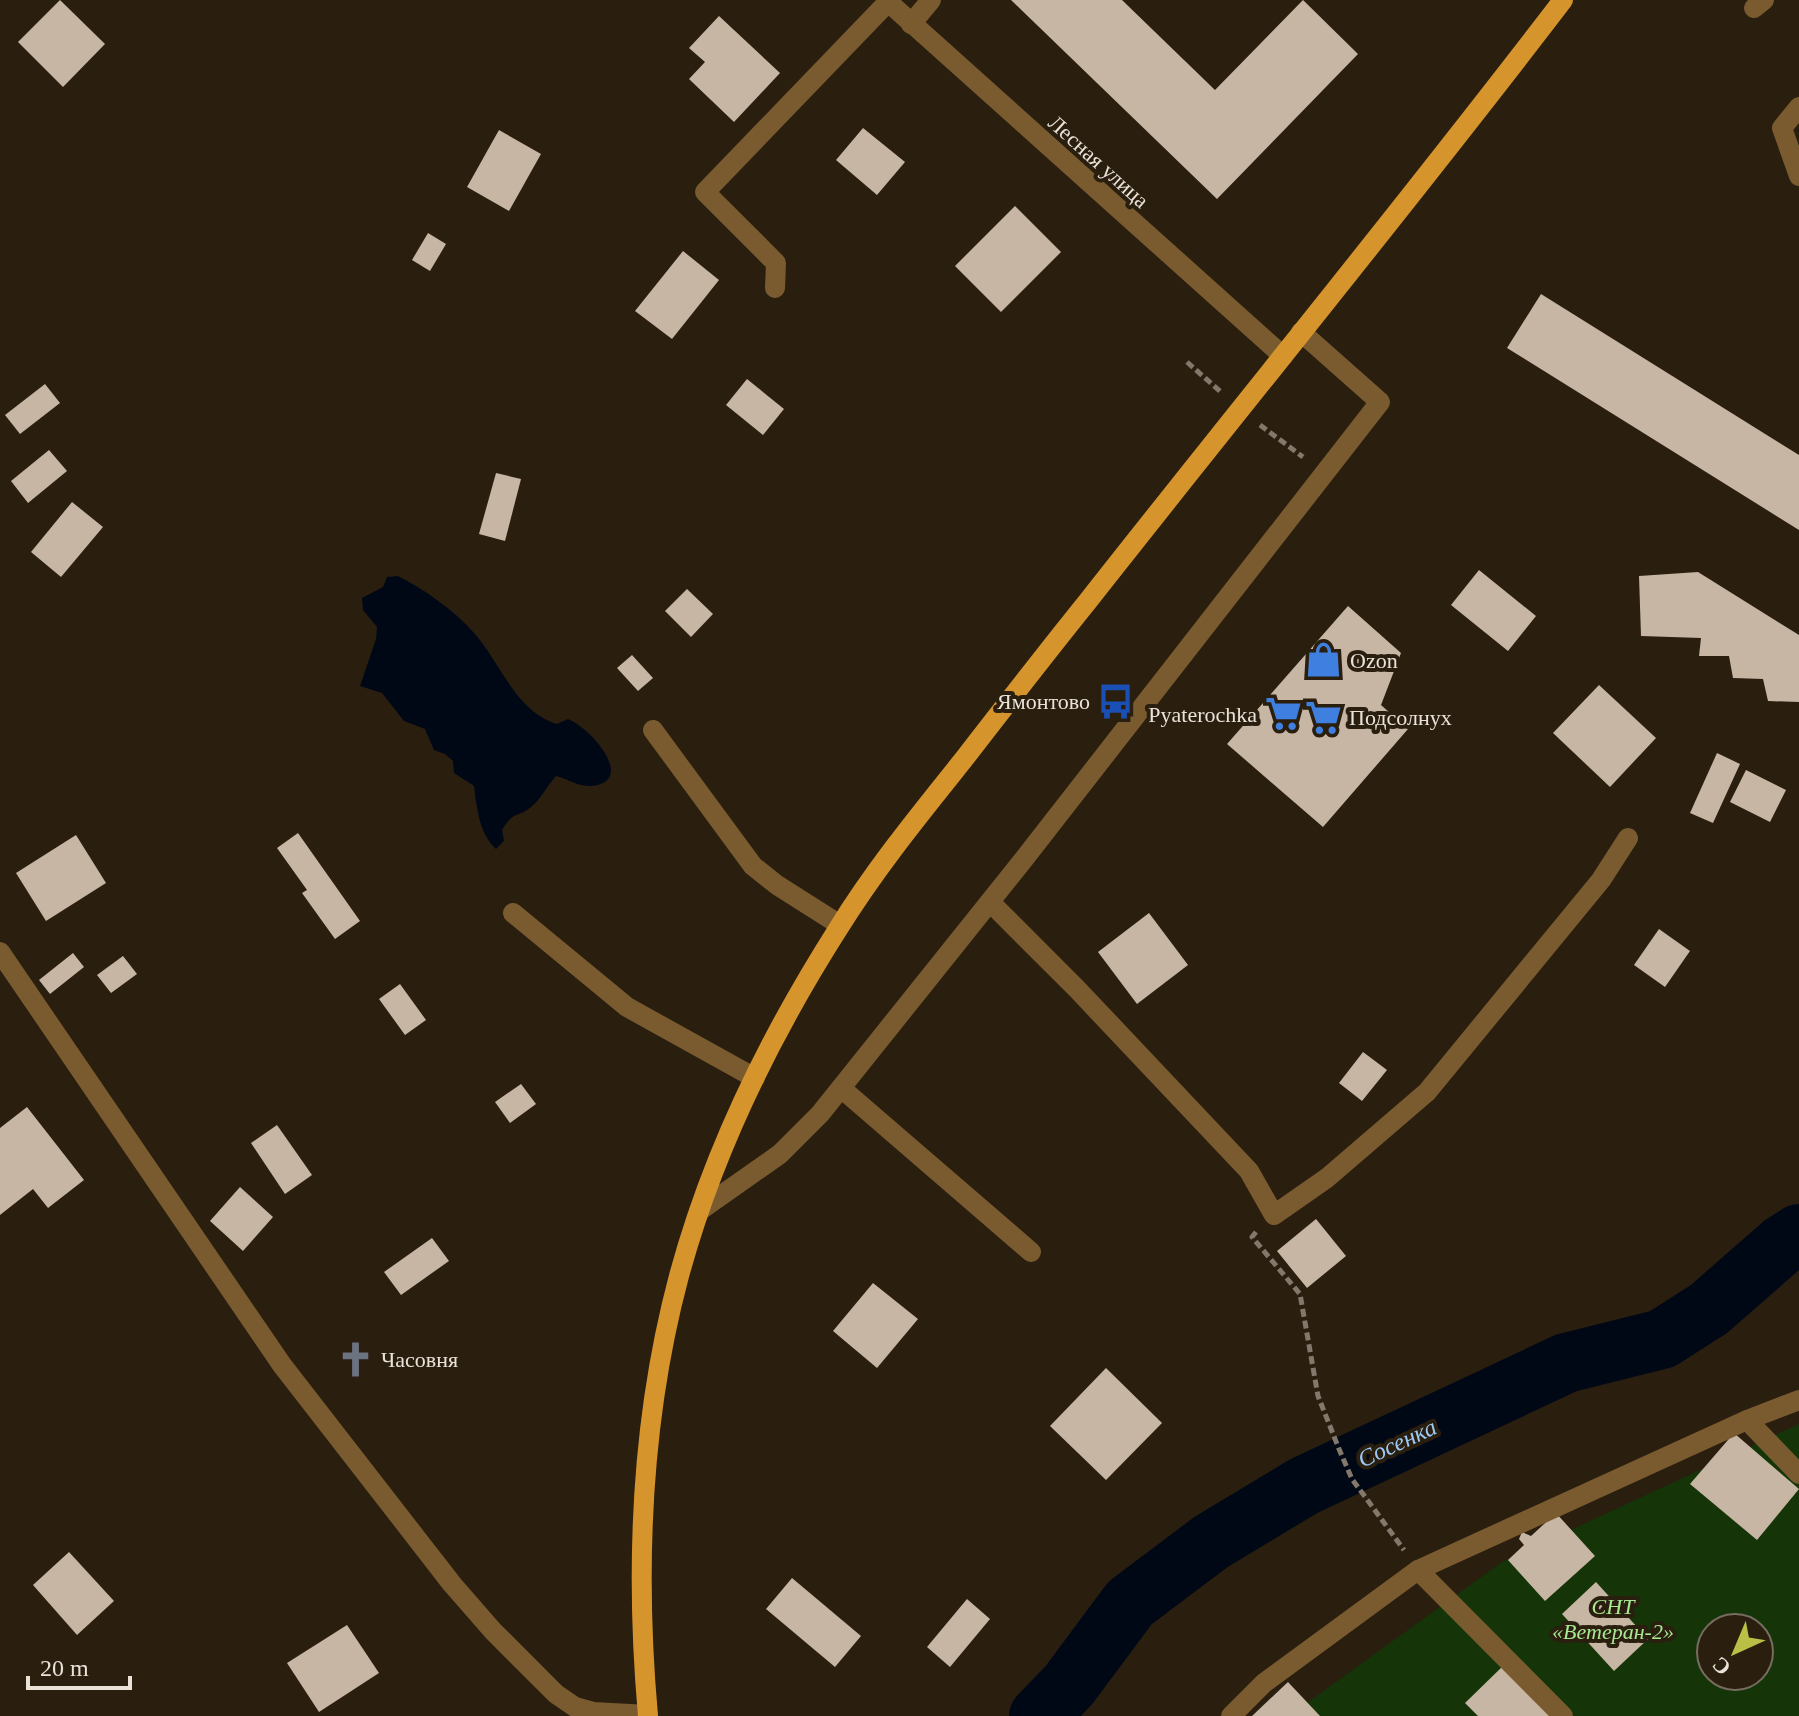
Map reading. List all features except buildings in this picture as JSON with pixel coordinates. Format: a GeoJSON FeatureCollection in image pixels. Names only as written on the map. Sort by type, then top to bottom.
{"type":"FeatureCollection","features":[{"type":"Feature","properties":{"kind":"main road"},"geometry":{"type":"LineString","coordinates":[[648,1716],[642,1575],[644,1496],[651,1422],[673,1303],[699,1211],[755,1078],[796,998],[840,925],[898,842],[1563,0]]}},
{"type":"Feature","properties":{"kind":"street"},"geometry":{"type":"LineString","coordinates":[[911,24],[931,0]]}},
{"type":"Feature","properties":{"kind":"street"},"geometry":{"type":"LineString","coordinates":[[775,288],[776,263],[705,192],[887,1]]}},
{"type":"Feature","properties":{"kind":"street","name":"Лесная улица"},"geometry":{"type":"LineString","coordinates":[[887,1],[1283,356]]}},
{"type":"Feature","properties":{"kind":"street"},"geometry":{"type":"LineString","coordinates":[[1799,107],[1782,128],[1799,176]]}},
{"type":"Feature","properties":{"kind":"street"},"geometry":{"type":"LineString","coordinates":[[699,1211],[780,1154],[820,1114],[990,902],[1380,402],[1301,332]]}},
{"type":"Feature","properties":{"kind":"street"},"geometry":{"type":"LineString","coordinates":[[653,730],[753,866],[840,925]]}},
{"type":"Feature","properties":{"kind":"street"},"geometry":{"type":"LineString","coordinates":[[990,902],[1249,1171],[1274,1215],[1327,1178],[1427,1092],[1601,880],[1628,838]]}},
{"type":"Feature","properties":{"kind":"street"},"geometry":{"type":"LineString","coordinates":[[513,913],[627,1007],[755,1078]]}},
{"type":"Feature","properties":{"kind":"street"},"geometry":{"type":"LineString","coordinates":[[0,952],[282,1365],[452,1584],[493,1631],[556,1694],[575,1707],[593,1712],[648,1716]]}},
{"type":"Feature","properties":{"kind":"street"},"geometry":{"type":"LineString","coordinates":[[841,1088],[1031,1252]]}},
{"type":"Feature","properties":{"kind":"street"},"geometry":{"type":"LineString","coordinates":[[1231,1716],[1264,1683],[1418,1570],[1747,1420],[1799,1400]]}},
{"type":"Feature","properties":{"kind":"street"},"geometry":{"type":"LineString","coordinates":[[1747,1420],[1799,1474]]}},
{"type":"Feature","properties":{"kind":"street"},"geometry":{"type":"LineString","coordinates":[[1418,1570],[1563,1716]]}},
{"type":"Feature","properties":{"kind":"path"},"geometry":{"type":"LineString","coordinates":[[1274,1215],[1252,1237],[1300,1294],[1318,1396],[1352,1479],[1418,1570]]}},
{"type":"Feature","properties":{"kind":"green space","name":"СНТ «Ветеран-2»"},"geometry":{"type":"Polygon","coordinates":[[[1799,1424],[1799,1716],[1289,1716],[1502,1562],[1799,1424]]]}},
{"type":"Feature","properties":{"kind":"shaded area"},"geometry":{"type":"Polygon","coordinates":[[[398,576],[439,601],[466,625],[530,709],[557,724],[568,719],[588,733],[606,754],[610,765],[610,775],[605,782],[587,786],[556,776],[535,804],[506,824],[502,830],[504,841],[496,849],[482,828],[474,786],[454,773],[453,761],[434,750],[425,729],[404,721],[382,693],[360,686],[377,627],[363,610],[362,598],[383,587],[387,577],[398,576]]]}},
{"type":"Feature","properties":{"kind":"waterway","name":"Сосенка"},"geometry":{"type":"LineString","coordinates":[[1039,1716],[1069,1685],[1130,1603],[1211,1542],[1304,1486],[1566,1363],[1662,1339],[1709,1309],[1782,1245],[1799,1234]]}},
{"type":"Feature","properties":{"kind":"place","name":"Ozon"},"geometry":{"type":"Point","coordinates":[1324,660]}},
{"type":"Feature","properties":{"kind":"place","name":"Ямонтово"},"geometry":{"type":"Point","coordinates":[1116,701]}},
{"type":"Feature","properties":{"kind":"place","name":"Pyaterochka"},"geometry":{"type":"Point","coordinates":[1283,714]}},
{"type":"Feature","properties":{"kind":"place","name":"Подсолнух"},"geometry":{"type":"Point","coordinates":[1323,717]}},
{"type":"Feature","properties":{"kind":"place","name":"Часовня"},"geometry":{"type":"Point","coordinates":[355,1359]}}]}
